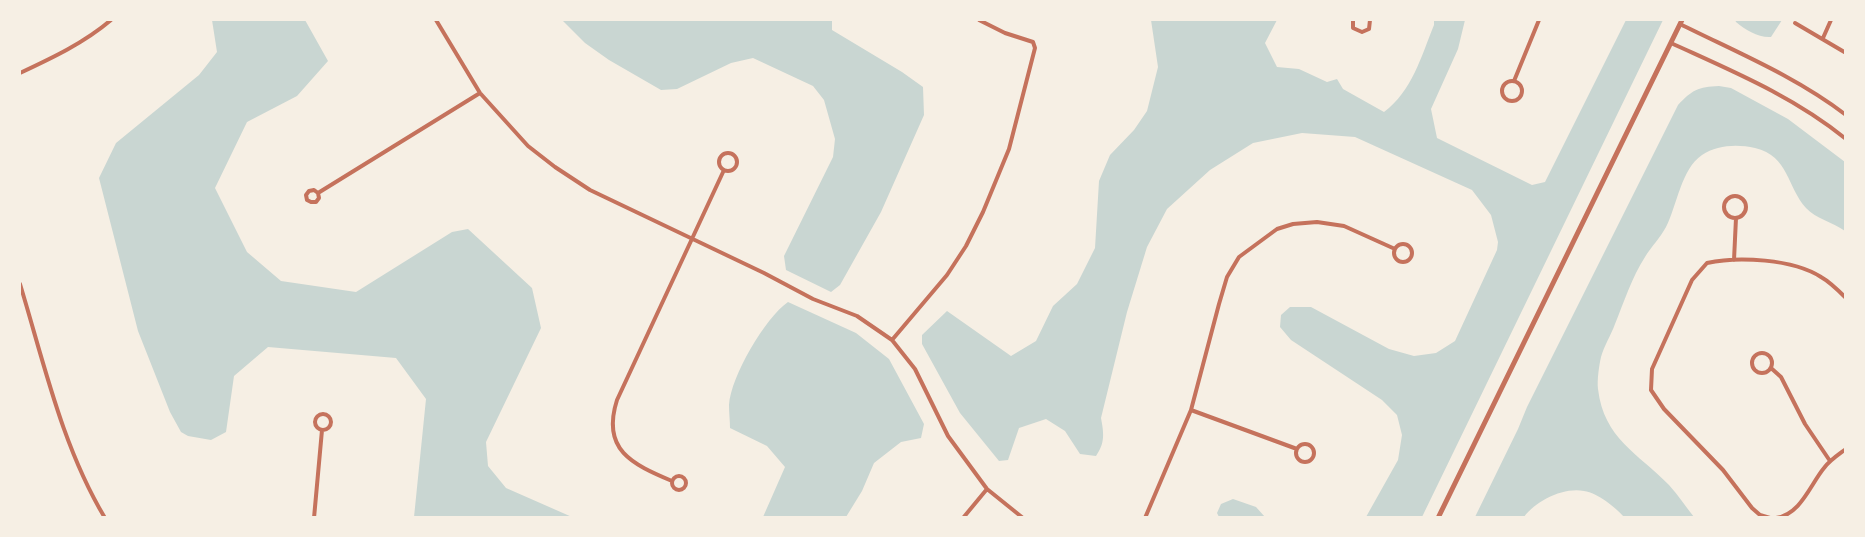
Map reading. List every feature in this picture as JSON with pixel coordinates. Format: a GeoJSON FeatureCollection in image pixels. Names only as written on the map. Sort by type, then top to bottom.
{"type":"FeatureCollection","features":[{"type":"Feature","properties":{"kind":"street"},"geometry":{"type":"LineString","coordinates":[[20,73],[65,52],[100,30],[111,20]]}},
{"type":"Feature","properties":{"kind":"street"},"geometry":{"type":"LineString","coordinates":[[436,20],[480,93],[528,146],[555,167],[590,190],[764,273],[813,299],[857,316],[892,340],[915,369],[948,436],[987,489],[1023,518]]}},
{"type":"Feature","properties":{"kind":"street"},"geometry":{"type":"LineString","coordinates":[[892,340],[947,275],[966,246],[1009,149],[1035,48],[1033,42],[1005,33],[979,20]]}},
{"type":"Feature","properties":{"kind":"street"},"geometry":{"type":"LineString","coordinates":[[1353,20],[1353,28],[1362,32],[1369,29],[1370,20]]}},
{"type":"Feature","properties":{"kind":"street"},"geometry":{"type":"LineString","coordinates":[[1514,81],[1539,20]]}},
{"type":"Feature","properties":{"kind":"street"},"geometry":{"type":"LineString","coordinates":[[1823,38],[1832,20]]}},
{"type":"Feature","properties":{"kind":"street"},"geometry":{"type":"LineString","coordinates":[[1438,518],[1681,22],[1786,76],[1845,115]]}},
{"type":"Feature","properties":{"kind":"street"},"geometry":{"type":"LineString","coordinates":[[1795,23],[1845,53]]}},
{"type":"Feature","properties":{"kind":"street"},"geometry":{"type":"LineString","coordinates":[[1670,43],[1771,89],[1816,116],[1845,139]]}},
{"type":"Feature","properties":{"kind":"street"},"geometry":{"type":"LineString","coordinates":[[1514,81],[1521,86],[1522,93],[1517,99],[1510,100],[1504,96],[1503,89],[1507,83],[1514,81]]}},
{"type":"Feature","properties":{"kind":"street"},"geometry":{"type":"LineString","coordinates":[[318,193],[480,93]]}},
{"type":"Feature","properties":{"kind":"street"},"geometry":{"type":"LineString","coordinates":[[731,154],[736,161],[735,167],[724,170],[719,160],[723,155],[731,154]]}},
{"type":"Feature","properties":{"kind":"street"},"geometry":{"type":"LineString","coordinates":[[672,481],[641,468],[628,458],[613,435],[612,417],[617,400],[724,170]]}},
{"type":"Feature","properties":{"kind":"street"},"geometry":{"type":"LineString","coordinates":[[1735,196],[1741,198],[1746,206],[1742,216],[1736,218],[1729,216],[1724,208],[1728,198],[1735,196]]}},
{"type":"Feature","properties":{"kind":"street"},"geometry":{"type":"LineString","coordinates":[[1734,260],[1736,218]]}},
{"type":"Feature","properties":{"kind":"street"},"geometry":{"type":"LineString","coordinates":[[1145,518],[1191,410],[1227,277],[1239,257],[1276,229],[1293,224],[1317,222],[1344,226],[1395,249]]}},
{"type":"Feature","properties":{"kind":"street"},"geometry":{"type":"LineString","coordinates":[[1400,244],[1407,245],[1411,250],[1410,257],[1405,261],[1399,260],[1394,255],[1395,249],[1400,244]]}},
{"type":"Feature","properties":{"kind":"street"},"geometry":{"type":"LineString","coordinates":[[1770,518],[1760,515],[1752,508],[1723,470],[1664,410],[1651,390],[1652,369],[1692,280],[1707,263],[1734,260],[1780,263],[1820,276],[1845,298]]}},
{"type":"Feature","properties":{"kind":"street"},"geometry":{"type":"LineString","coordinates":[[20,284],[70,449],[105,518]]}},
{"type":"Feature","properties":{"kind":"street"},"geometry":{"type":"LineString","coordinates":[[1759,354],[1768,355],[1772,363],[1771,369],[1766,372],[1757,371],[1753,364],[1754,358],[1759,354]]}},
{"type":"Feature","properties":{"kind":"street"},"geometry":{"type":"LineString","coordinates":[[1771,369],[1781,377],[1804,424],[1830,461]]}},
{"type":"Feature","properties":{"kind":"street"},"geometry":{"type":"LineString","coordinates":[[1191,410],[1297,449]]}},
{"type":"Feature","properties":{"kind":"street"},"geometry":{"type":"LineString","coordinates":[[323,415],[328,417],[330,422],[329,427],[322,430],[317,428],[315,423],[318,416],[323,415]]}},
{"type":"Feature","properties":{"kind":"street"},"geometry":{"type":"LineString","coordinates":[[314,518],[322,430]]}},
{"type":"Feature","properties":{"kind":"street"},"geometry":{"type":"LineString","coordinates":[[1302,444],[1309,445],[1314,450],[1314,457],[1309,461],[1302,461],[1297,456],[1297,449],[1302,444]]}},
{"type":"Feature","properties":{"kind":"street"},"geometry":{"type":"LineString","coordinates":[[1776,518],[1785,516],[1796,509],[1830,461],[1845,449]]}},
{"type":"Feature","properties":{"kind":"street"},"geometry":{"type":"LineString","coordinates":[[963,518],[987,489]]}},
{"type":"Feature","properties":{"kind":"shaded area"},"geometry":{"type":"Polygon","coordinates":[[[212,20],[305,20],[328,61],[297,96],[247,122],[215,188],[247,252],[281,281],[356,292],[452,232],[468,229],[532,288],[541,328],[486,442],[488,466],[506,488],[572,517],[414,517],[426,399],[396,358],[268,347],[234,376],[226,432],[211,440],[188,436],[181,432],[170,412],[138,331],[99,178],[116,143],[199,75],[217,52],[212,20]]]}},
{"type":"Feature","properties":{"kind":"shaded area"},"geometry":{"type":"Polygon","coordinates":[[[562,20],[832,20],[832,30],[923,87],[924,115],[881,212],[840,285],[831,292],[786,270],[784,256],[833,157],[835,139],[824,100],[813,86],[753,58],[731,63],[677,89],[661,90],[609,60],[585,43],[562,20]]]}},
{"type":"Feature","properties":{"kind":"shaded area"},"geometry":{"type":"Polygon","coordinates":[[[1151,20],[1277,20],[1265,43],[1277,67],[1299,69],[1327,82],[1337,79],[1343,89],[1384,112],[1402,94],[1415,73],[1434,20],[1465,20],[1458,49],[1431,109],[1437,138],[1532,185],[1545,182],[1626,20],[1663,20],[1422,517],[1366,517],[1398,460],[1402,435],[1397,415],[1382,400],[1291,340],[1280,327],[1281,315],[1290,307],[1311,307],[1389,349],[1414,356],[1436,353],[1455,341],[1497,250],[1498,242],[1491,215],[1472,190],[1355,137],[1302,133],[1253,143],[1210,170],[1167,209],[1147,247],[1127,312],[1101,418],[1102,442],[1096,456],[1080,454],[1065,431],[1046,419],[1019,428],[1008,460],[999,461],[960,413],[922,344],[922,335],[947,311],[1011,356],[1036,341],[1053,306],[1077,284],[1095,248],[1099,181],[1110,155],[1134,130],[1147,111],[1158,67],[1151,20]]]}},
{"type":"Feature","properties":{"kind":"shaded area"},"geometry":{"type":"Polygon","coordinates":[[[1735,20],[1782,20],[1771,37],[1752,33],[1735,20]]]}},
{"type":"Feature","properties":{"kind":"shaded area"},"geometry":{"type":"Polygon","coordinates":[[[1719,86],[1731,88],[1788,119],[1845,162],[1845,231],[1806,208],[1781,165],[1766,152],[1755,148],[1727,146],[1708,152],[1695,161],[1684,178],[1666,227],[1647,253],[1628,290],[1602,353],[1598,385],[1607,421],[1615,433],[1634,454],[1669,485],[1694,517],[1624,517],[1600,497],[1576,490],[1551,496],[1535,506],[1524,517],[1475,517],[1527,407],[1678,105],[1696,90],[1719,86]]]}},
{"type":"Feature","properties":{"kind":"shaded area"},"geometry":{"type":"Polygon","coordinates":[[[788,302],[856,333],[889,359],[924,424],[921,438],[901,442],[874,463],[862,491],[846,517],[763,517],[785,467],[767,446],[730,428],[731,393],[742,364],[769,321],[788,302]]]}},
{"type":"Feature","properties":{"kind":"shaded area"},"geometry":{"type":"Polygon","coordinates":[[[1233,499],[1256,507],[1265,517],[1219,517],[1217,513],[1221,504],[1233,499]]]}}]}
